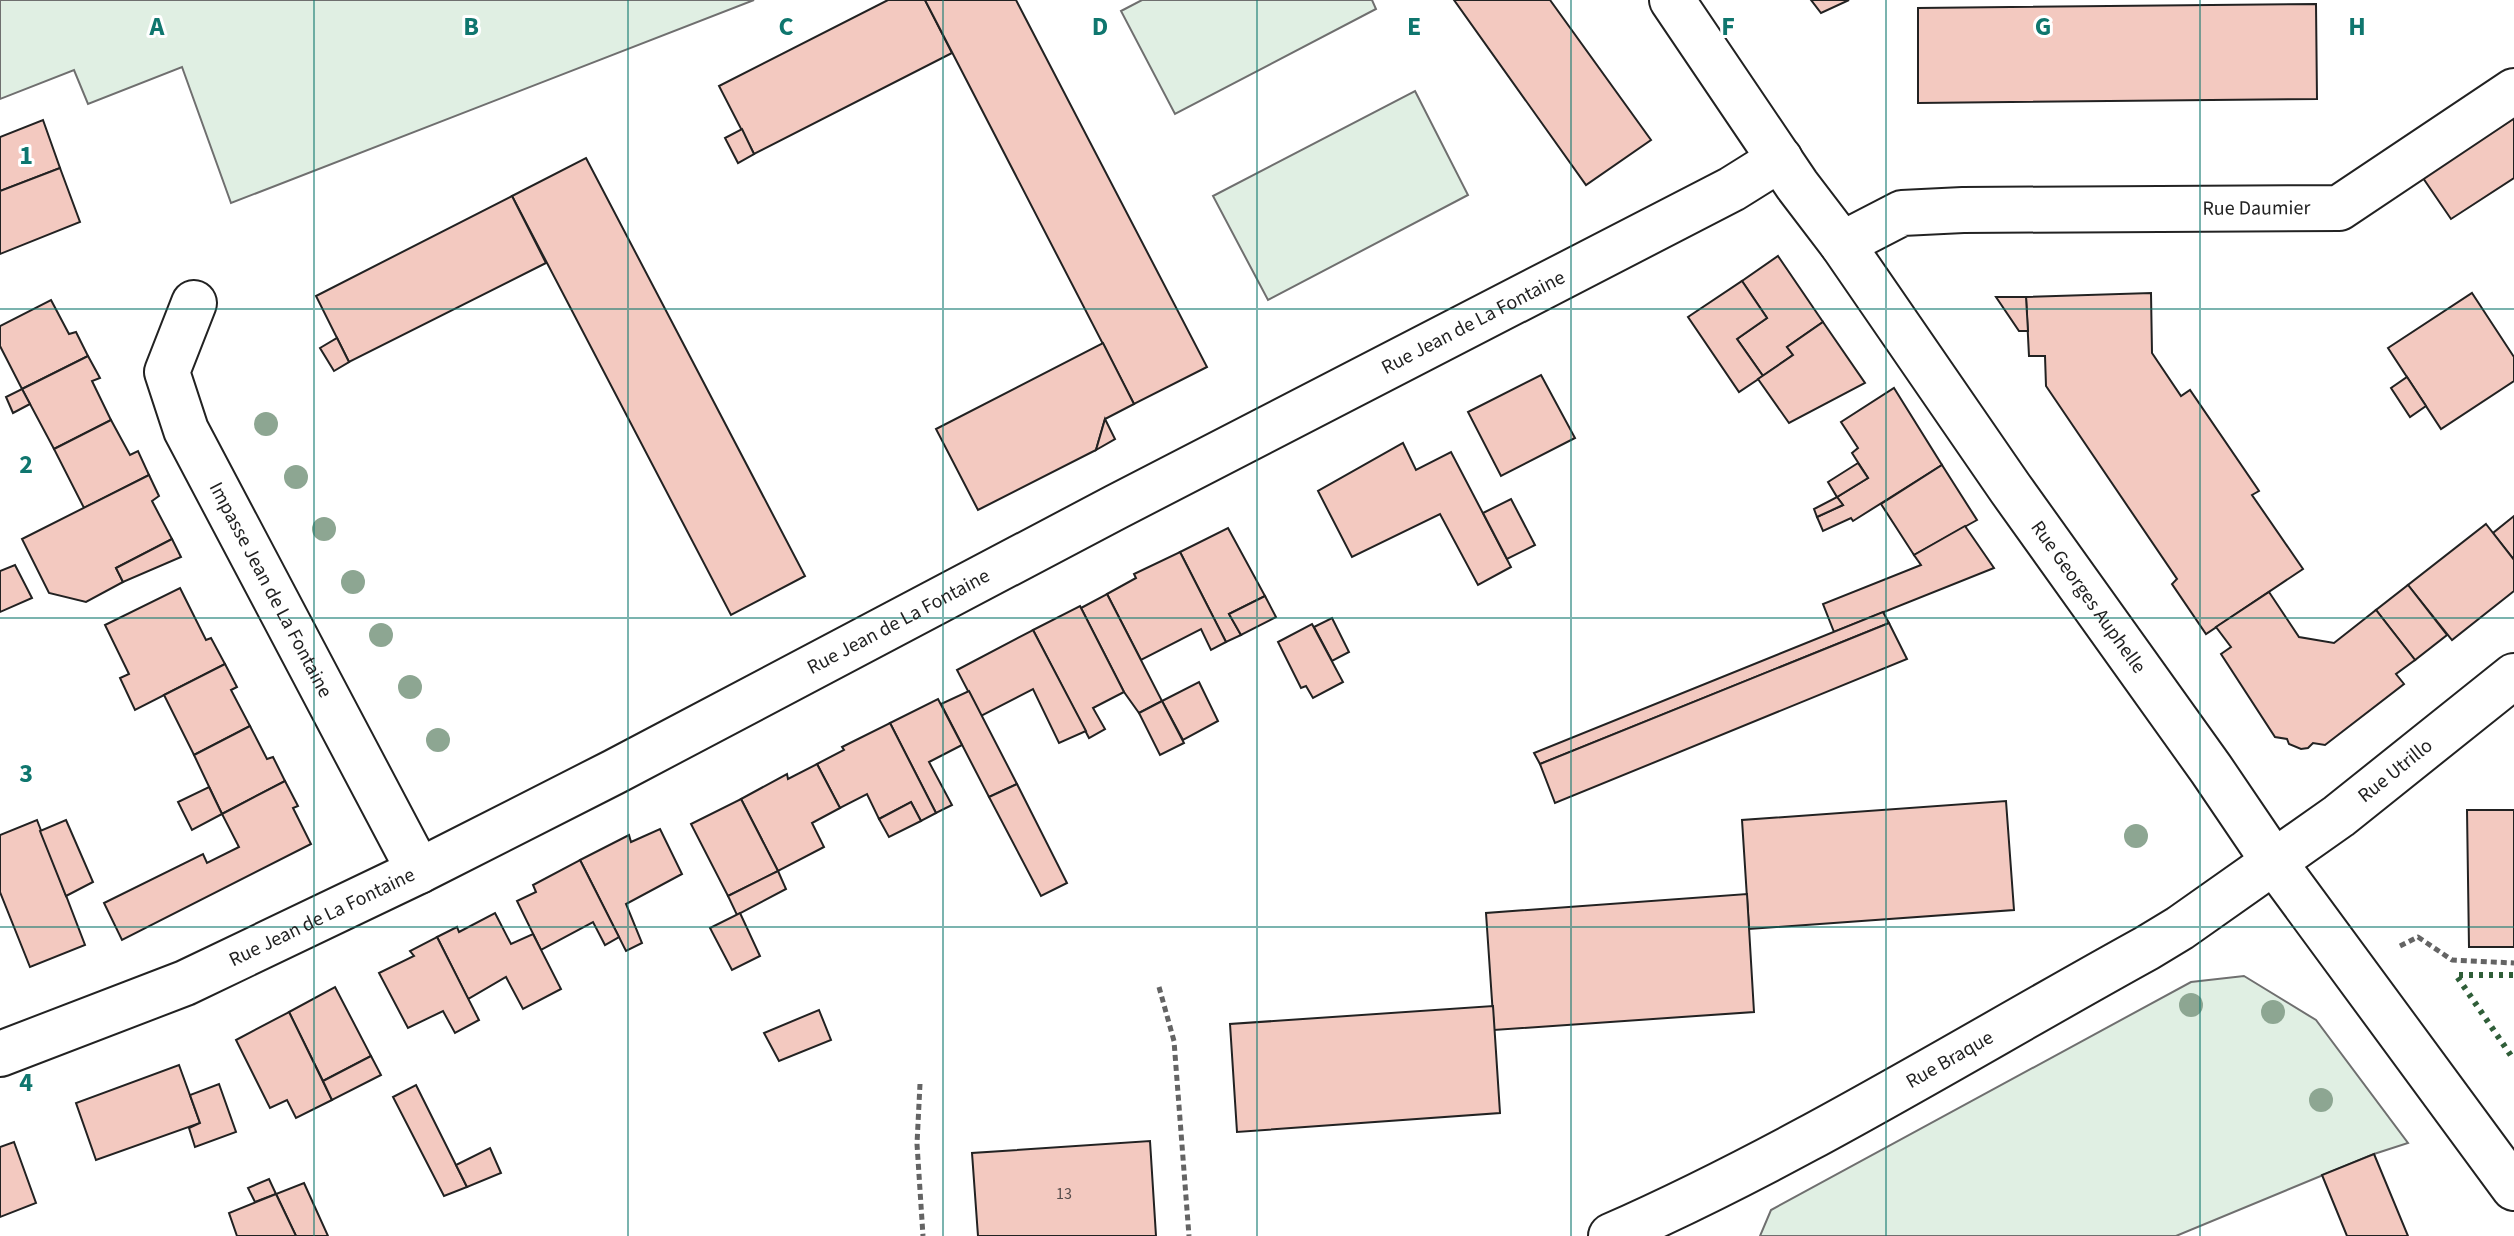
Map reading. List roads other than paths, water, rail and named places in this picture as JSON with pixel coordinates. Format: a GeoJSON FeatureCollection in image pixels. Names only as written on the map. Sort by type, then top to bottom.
{"type":"FeatureCollection","features":[{"type":"Feature","properties":{"kind":"street","name":"Rue Georges Auphelle"},"geometry":{"type":"LineString","coordinates":[[1672,0],[1780,159],[2274,862],[2514,1188]]}},
{"type":"Feature","properties":{"kind":"street","name":"Rue Daumier"},"geometry":{"type":"LineString","coordinates":[[1842,244],[1902,213],[2339,208],[2514,91]]}},
{"type":"Feature","properties":{"kind":"street","name":"Rue Jean de La Fontaine"},"geometry":{"type":"LineString","coordinates":[[0,1054],[185,983],[419,871],[1732,189],[1780,159]]}},
{"type":"Feature","properties":{"kind":"street","name":"Impasse Jean de La Fontaine"},"geometry":{"type":"LineString","coordinates":[[194,303],[167,372],[186,430],[419,871]]}},
{"type":"Feature","properties":{"kind":"street","name":"Rue Utrillo"},"geometry":{"type":"LineString","coordinates":[[2274,862],[2360,801],[2514,676]]}},
{"type":"Feature","properties":{"kind":"street","name":"Rue Braque"},"geometry":{"type":"LineString","coordinates":[[1611,1236],[1686,1203],[1804,1142],[2147,948],[2274,862]]}}]}
